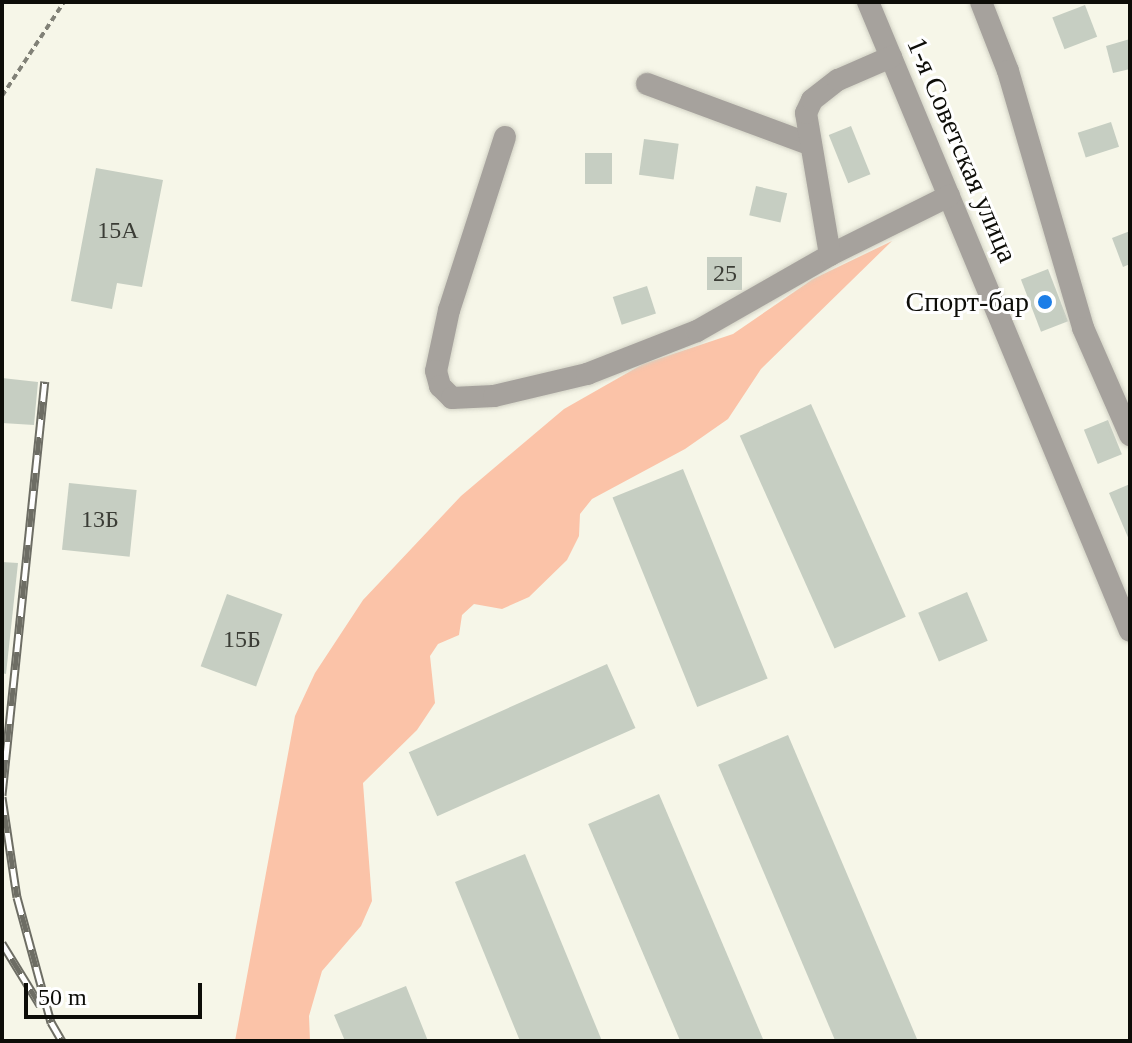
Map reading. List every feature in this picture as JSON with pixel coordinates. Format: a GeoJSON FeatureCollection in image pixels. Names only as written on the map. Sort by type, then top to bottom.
{"type":"FeatureCollection","features":[{"type":"Feature","properties":{"kind":"street","name":"1-я Советская улица"},"geometry":{"type":"LineString","coordinates":[[868,2],[1130,631]]}},
{"type":"Feature","properties":{"kind":"street"},"geometry":{"type":"LineString","coordinates":[[981,2],[1008,71],[1083,328],[1130,435]]}},
{"type":"Feature","properties":{"kind":"street"},"geometry":{"type":"LineString","coordinates":[[830,255],[806,113],[812,100],[838,80],[891,57]]}},
{"type":"Feature","properties":{"kind":"street"},"geometry":{"type":"LineString","coordinates":[[647,84],[809,144]]}},
{"type":"Feature","properties":{"kind":"street"},"geometry":{"type":"LineString","coordinates":[[505,137],[449,310],[436,371],[440,386],[452,398],[494,396],[587,374],[697,331],[830,255],[949,196]]}},
{"type":"Feature","properties":{"kind":"path"},"geometry":{"type":"LineString","coordinates":[[2,96],[64,2]]}},
{"type":"Feature","properties":{"kind":"shaded area"},"geometry":{"type":"Polygon","coordinates":[[[892,241],[761,369],[728,419],[685,449],[592,499],[580,514],[579,536],[567,560],[529,597],[502,609],[474,604],[462,615],[459,635],[438,644],[430,656],[435,703],[417,730],[363,783],[372,901],[361,926],[322,971],[309,1016],[310,1041],[235,1041],[295,716],[315,673],[363,600],[461,496],[564,409],[643,364],[733,334],[813,279],[892,241]]]}},
{"type":"Feature","properties":{"kind":"building"},"geometry":{"type":"Polygon","coordinates":[[[1085,5],[1097,37],[1065,49],[1052,18],[1085,5]]]}},
{"type":"Feature","properties":{"kind":"building"},"geometry":{"type":"Polygon","coordinates":[[[1130,39],[1130,69],[1113,73],[1106,46],[1130,39]]]}},
{"type":"Feature","properties":{"kind":"building"},"geometry":{"type":"Polygon","coordinates":[[[1111,122],[1119,147],[1086,158],[1078,133],[1111,122]]]}},
{"type":"Feature","properties":{"kind":"building"},"geometry":{"type":"Polygon","coordinates":[[[851,126],[870,174],[848,183],[829,135],[851,126]]]}},
{"type":"Feature","properties":{"kind":"building"},"geometry":{"type":"Polygon","coordinates":[[[644,139],[679,144],[674,180],[639,175],[644,139]]]}},
{"type":"Feature","properties":{"kind":"building"},"geometry":{"type":"Polygon","coordinates":[[[585,153],[612,153],[612,184],[585,184],[585,153]]]}},
{"type":"Feature","properties":{"kind":"building"},"geometry":{"type":"Polygon","coordinates":[[[96,168],[163,180],[142,287],[117,283],[112,309],[71,301],[96,168]]]}},
{"type":"Feature","properties":{"kind":"building"},"geometry":{"type":"Polygon","coordinates":[[[756,186],[787,193],[780,222],[749,215],[756,186]]]}},
{"type":"Feature","properties":{"kind":"building"},"geometry":{"type":"Polygon","coordinates":[[[1130,231],[1130,264],[1123,267],[1112,238],[1130,231]]]}},
{"type":"Feature","properties":{"kind":"building"},"geometry":{"type":"Polygon","coordinates":[[[707,257],[742,257],[742,290],[707,290],[707,257]]]}},
{"type":"Feature","properties":{"kind":"building"},"geometry":{"type":"Polygon","coordinates":[[[1048,269],[1068,321],[1041,332],[1021,279],[1048,269]]]}},
{"type":"Feature","properties":{"kind":"building"},"geometry":{"type":"Polygon","coordinates":[[[647,286],[656,314],[622,325],[613,297],[647,286]]]}},
{"type":"Feature","properties":{"kind":"building"},"geometry":{"type":"Polygon","coordinates":[[[2,378],[38,382],[34,425],[2,423],[2,378]]]}},
{"type":"Feature","properties":{"kind":"building"},"geometry":{"type":"Polygon","coordinates":[[[811,404],[906,617],[835,649],[740,436],[811,404]]]}},
{"type":"Feature","properties":{"kind":"building"},"geometry":{"type":"Polygon","coordinates":[[[1108,420],[1122,454],[1098,464],[1084,430],[1108,420]]]}},
{"type":"Feature","properties":{"kind":"building"},"geometry":{"type":"Polygon","coordinates":[[[683,469],[768,679],[697,707],[613,497],[683,469]]]}},
{"type":"Feature","properties":{"kind":"building"},"geometry":{"type":"Polygon","coordinates":[[[69,483],[137,490],[130,557],[62,550],[69,483]]]}},
{"type":"Feature","properties":{"kind":"building"},"geometry":{"type":"Polygon","coordinates":[[[1130,484],[1130,542],[1109,493],[1130,484]]]}},
{"type":"Feature","properties":{"kind":"building"},"geometry":{"type":"Polygon","coordinates":[[[2,562],[18,563],[6,674],[2,673],[2,562]]]}},
{"type":"Feature","properties":{"kind":"building"},"geometry":{"type":"Polygon","coordinates":[[[967,592],[988,641],[939,661],[918,613],[967,592]]]}},
{"type":"Feature","properties":{"kind":"building"},"geometry":{"type":"Polygon","coordinates":[[[227,594],[282,614],[256,687],[201,666],[227,594]]]}},
{"type":"Feature","properties":{"kind":"building"},"geometry":{"type":"Polygon","coordinates":[[[607,664],[635,728],[437,816],[409,752],[607,664]]]}},
{"type":"Feature","properties":{"kind":"building"},"geometry":{"type":"Polygon","coordinates":[[[788,735],[917,1040],[835,1041],[718,765],[788,735]]]}},
{"type":"Feature","properties":{"kind":"building"},"geometry":{"type":"Polygon","coordinates":[[[659,794],[764,1041],[680,1041],[588,824],[659,794]]]}},
{"type":"Feature","properties":{"kind":"building"},"geometry":{"type":"Polygon","coordinates":[[[525,854],[602,1041],[520,1041],[455,882],[525,854]]]}},
{"type":"Feature","properties":{"kind":"building"},"geometry":{"type":"Polygon","coordinates":[[[406,986],[428,1041],[345,1041],[334,1015],[406,986]]]}},
{"type":"Feature","properties":{"kind":"railway"},"geometry":{"type":"LineString","coordinates":[[2,795],[45,381]]}},
{"type":"Feature","properties":{"kind":"railway"},"geometry":{"type":"LineString","coordinates":[[2,797],[17,897],[51,1022],[62,1041]]}},
{"type":"Feature","properties":{"kind":"railway"},"geometry":{"type":"LineString","coordinates":[[2,943],[40,1005]]}},
{"type":"Feature","properties":{"kind":"place","name":"Спорт-бар"},"geometry":{"type":"Point","coordinates":[1045,302]}}]}
